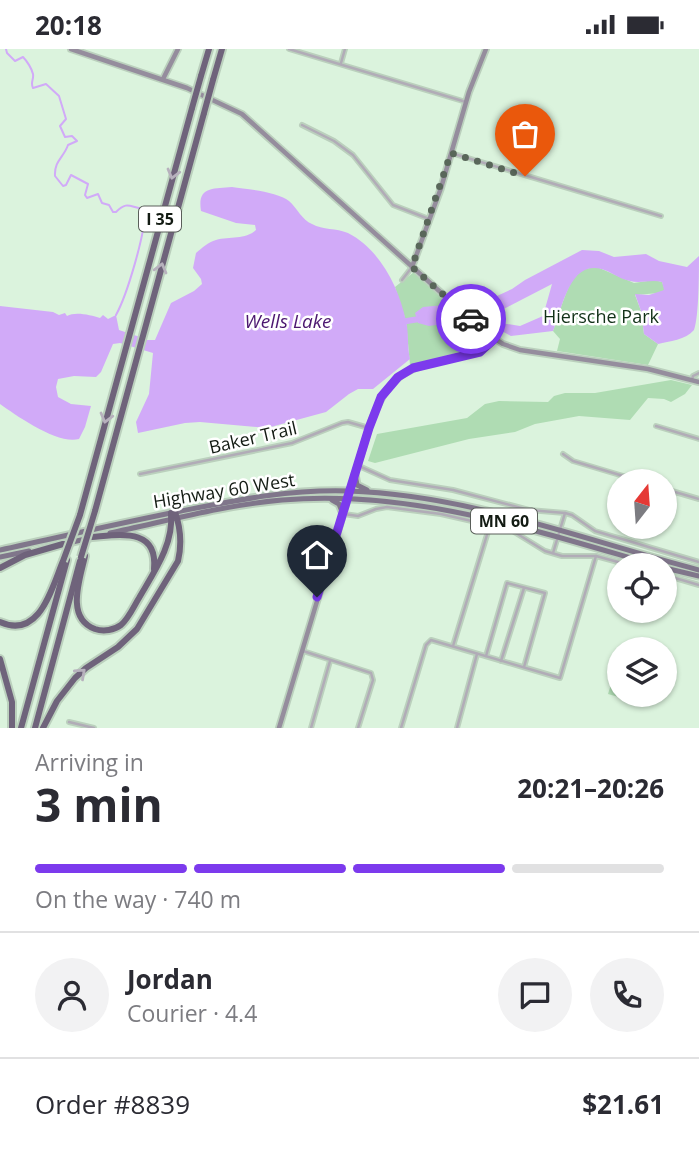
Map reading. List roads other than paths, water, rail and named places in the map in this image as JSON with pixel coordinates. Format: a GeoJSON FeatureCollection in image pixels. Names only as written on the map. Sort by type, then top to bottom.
{"type":"FeatureCollection","features":[{"type":"Feature","properties":{"kind":"highway","name":"I 35"},"geometry":{"type":"LineString","coordinates":[[65,561],[209,49]]}},
{"type":"Feature","properties":{"kind":"highway","name":"I 35"},"geometry":{"type":"LineString","coordinates":[[83,557],[222,49]]}},
{"type":"Feature","properties":{"kind":"highway"},"geometry":{"type":"LineString","coordinates":[[83,557],[77,599],[78,611],[83,621],[99,630],[116,628],[125,620],[164,554],[174,516]]}},
{"type":"Feature","properties":{"kind":"highway"},"geometry":{"type":"LineString","coordinates":[[43,728],[57,701],[75,678],[127,639],[150,611],[178,561],[181,544],[174,516]]}},
{"type":"Feature","properties":{"kind":"highway"},"geometry":{"type":"LineString","coordinates":[[92,537],[124,534],[142,539],[153,553],[155,565],[151,577]]}},
{"type":"Feature","properties":{"kind":"highway"},"geometry":{"type":"LineString","coordinates":[[0,568],[16,558],[63,544]]}},
{"type":"Feature","properties":{"kind":"highway"},"geometry":{"type":"LineString","coordinates":[[35,728],[83,557]]}},
{"type":"Feature","properties":{"kind":"highway"},"geometry":{"type":"LineString","coordinates":[[0,622],[19,626],[36,617],[65,561]]}},
{"type":"Feature","properties":{"kind":"highway"},"geometry":{"type":"LineString","coordinates":[[22,728],[65,561]]}},
{"type":"Feature","properties":{"kind":"highway"},"geometry":{"type":"LineString","coordinates":[[0,659],[12,702],[12,728]]}},
{"type":"Feature","properties":{"kind":"main road"},"geometry":{"type":"LineString","coordinates":[[355,474],[358,486],[380,493]]}},
{"type":"Feature","properties":{"kind":"main road","name":"Highway 60 West"},"geometry":{"type":"LineString","coordinates":[[0,550],[174,516],[257,503],[380,493],[477,508],[619,553]]}},
{"type":"Feature","properties":{"kind":"main road","name":"Highway 60 West"},"geometry":{"type":"LineString","coordinates":[[0,557],[264,495],[349,495],[464,512],[559,533],[699,570]]}},
{"type":"Feature","properties":{"kind":"main road"},"geometry":{"type":"LineString","coordinates":[[322,498],[338,502],[343,514]]}},
{"type":"Feature","properties":{"kind":"main road"},"geometry":{"type":"LineString","coordinates":[[677,571],[699,576]]}},
{"type":"Feature","properties":{"kind":"street"},"geometry":{"type":"LineString","coordinates":[[71,49],[163,79],[216,100],[248,118],[494,339],[520,350],[648,369],[699,382]]}},
{"type":"Feature","properties":{"kind":"street"},"geometry":{"type":"LineString","coordinates":[[163,79],[178,49]]}},
{"type":"Feature","properties":{"kind":"street"},"geometry":{"type":"LineString","coordinates":[[289,49],[466,103]]}},
{"type":"Feature","properties":{"kind":"street"},"geometry":{"type":"LineString","coordinates":[[341,64],[345,49]]}},
{"type":"Feature","properties":{"kind":"street"},"geometry":{"type":"LineString","coordinates":[[402,280],[412,267],[486,49]]}},
{"type":"Feature","properties":{"kind":"street"},"geometry":{"type":"LineString","coordinates":[[302,125],[334,141],[353,155],[393,205],[429,219]]}},
{"type":"Feature","properties":{"kind":"street"},"geometry":{"type":"LineString","coordinates":[[451,153],[661,216]]}},
{"type":"Feature","properties":{"kind":"street"},"geometry":{"type":"LineString","coordinates":[[279,728],[369,428],[381,397],[398,377],[413,368],[480,352],[494,339]]}},
{"type":"Feature","properties":{"kind":"street"},"geometry":{"type":"LineString","coordinates":[[692,380],[699,373]]}},
{"type":"Feature","properties":{"kind":"street","name":"Baker Trail"},"geometry":{"type":"LineString","coordinates":[[140,474],[292,443],[342,423],[369,428]]}},
{"type":"Feature","properties":{"kind":"street"},"geometry":{"type":"LineString","coordinates":[[656,426],[699,439]]}},
{"type":"Feature","properties":{"kind":"street"},"geometry":{"type":"LineString","coordinates":[[563,454],[573,461],[607,471]]}},
{"type":"Feature","properties":{"kind":"street"},"geometry":{"type":"LineString","coordinates":[[358,466],[390,480],[453,490],[529,510],[565,513],[595,531],[699,562]]}},
{"type":"Feature","properties":{"kind":"street"},"geometry":{"type":"LineString","coordinates":[[677,493],[699,499]]}},
{"type":"Feature","properties":{"kind":"street"},"geometry":{"type":"LineString","coordinates":[[343,514],[358,516],[380,508],[400,508],[519,533],[538,547],[568,557],[607,560]]}},
{"type":"Feature","properties":{"kind":"street"},"geometry":{"type":"LineString","coordinates":[[553,553],[565,513]]}},
{"type":"Feature","properties":{"kind":"street"},"geometry":{"type":"LineString","coordinates":[[453,646],[490,525]]}},
{"type":"Feature","properties":{"kind":"street"},"geometry":{"type":"LineString","coordinates":[[401,728],[429,641],[560,678],[596,557]]}},
{"type":"Feature","properties":{"kind":"street"},"geometry":{"type":"LineString","coordinates":[[677,579],[699,585]]}},
{"type":"Feature","properties":{"kind":"street"},"geometry":{"type":"LineString","coordinates":[[486,656],[507,583],[545,593],[524,668]]}},
{"type":"Feature","properties":{"kind":"street"},"geometry":{"type":"LineString","coordinates":[[502,661],[524,588]]}},
{"type":"Feature","properties":{"kind":"street"},"geometry":{"type":"LineString","coordinates":[[301,651],[368,671],[373,675],[358,728]]}},
{"type":"Feature","properties":{"kind":"street"},"geometry":{"type":"LineString","coordinates":[[457,728],[477,654]]}},
{"type":"Feature","properties":{"kind":"street"},"geometry":{"type":"LineString","coordinates":[[311,728],[330,660]]}},
{"type":"Feature","properties":{"kind":"street"},"geometry":{"type":"LineString","coordinates":[[69,722],[94,728]]}},
{"type":"Feature","properties":{"kind":"water","name":"Wells Lake"},"geometry":{"type":"Polygon","coordinates":[[[232,187],[278,195],[289,201],[308,222],[348,233],[370,249],[393,283],[403,308],[410,359],[373,389],[358,389],[326,412],[267,428],[200,422],[138,433],[136,422],[149,394],[153,353],[120,343],[113,344],[101,372],[96,377],[74,376],[58,379],[58,397],[71,404],[91,406],[79,439],[70,440],[49,434],[0,404],[0,306],[59,315],[65,313],[67,316],[79,314],[100,318],[103,315],[108,319],[116,315],[119,330],[143,340],[155,340],[171,303],[202,284],[193,268],[196,253],[213,241],[242,237],[256,230],[255,225],[236,223],[201,211],[201,197],[204,193],[232,187]]]}},
{"type":"Feature","properties":{"kind":"water"},"geometry":{"type":"Polygon","coordinates":[[[582,250],[599,251],[614,257],[646,254],[659,261],[687,267],[699,256],[696,324],[691,333],[682,338],[658,344],[644,334],[641,311],[635,294],[649,295],[664,290],[662,282],[630,281],[595,268],[586,269],[572,282],[553,331],[511,336],[487,323],[472,327],[468,336],[462,337],[443,324],[429,326],[418,323],[415,313],[423,307],[486,301],[582,250]],[[552,284],[488,317],[489,321],[520,326],[543,316],[552,284]]]}},
{"type":"Feature","properties":{"kind":"waterway"},"geometry":{"type":"LineString","coordinates":[[6,49],[15,61],[23,57],[28,63],[33,74],[33,88],[46,84],[59,96],[66,119],[60,126],[65,137],[72,136],[77,141],[68,145],[56,167],[55,176],[63,186],[71,175],[88,184],[85,195],[87,198],[98,194],[102,203],[109,205],[113,212],[126,206],[145,209],[135,263],[116,315]]}},
{"type":"Feature","properties":{"kind":"waterway"},"geometry":{"type":"LineString","coordinates":[[401,322],[425,318]]}},
{"type":"Feature","properties":{"kind":"park label","name":"Hiersche Park"},"geometry":{"type":"Point","coordinates":[601,317]}}]}
